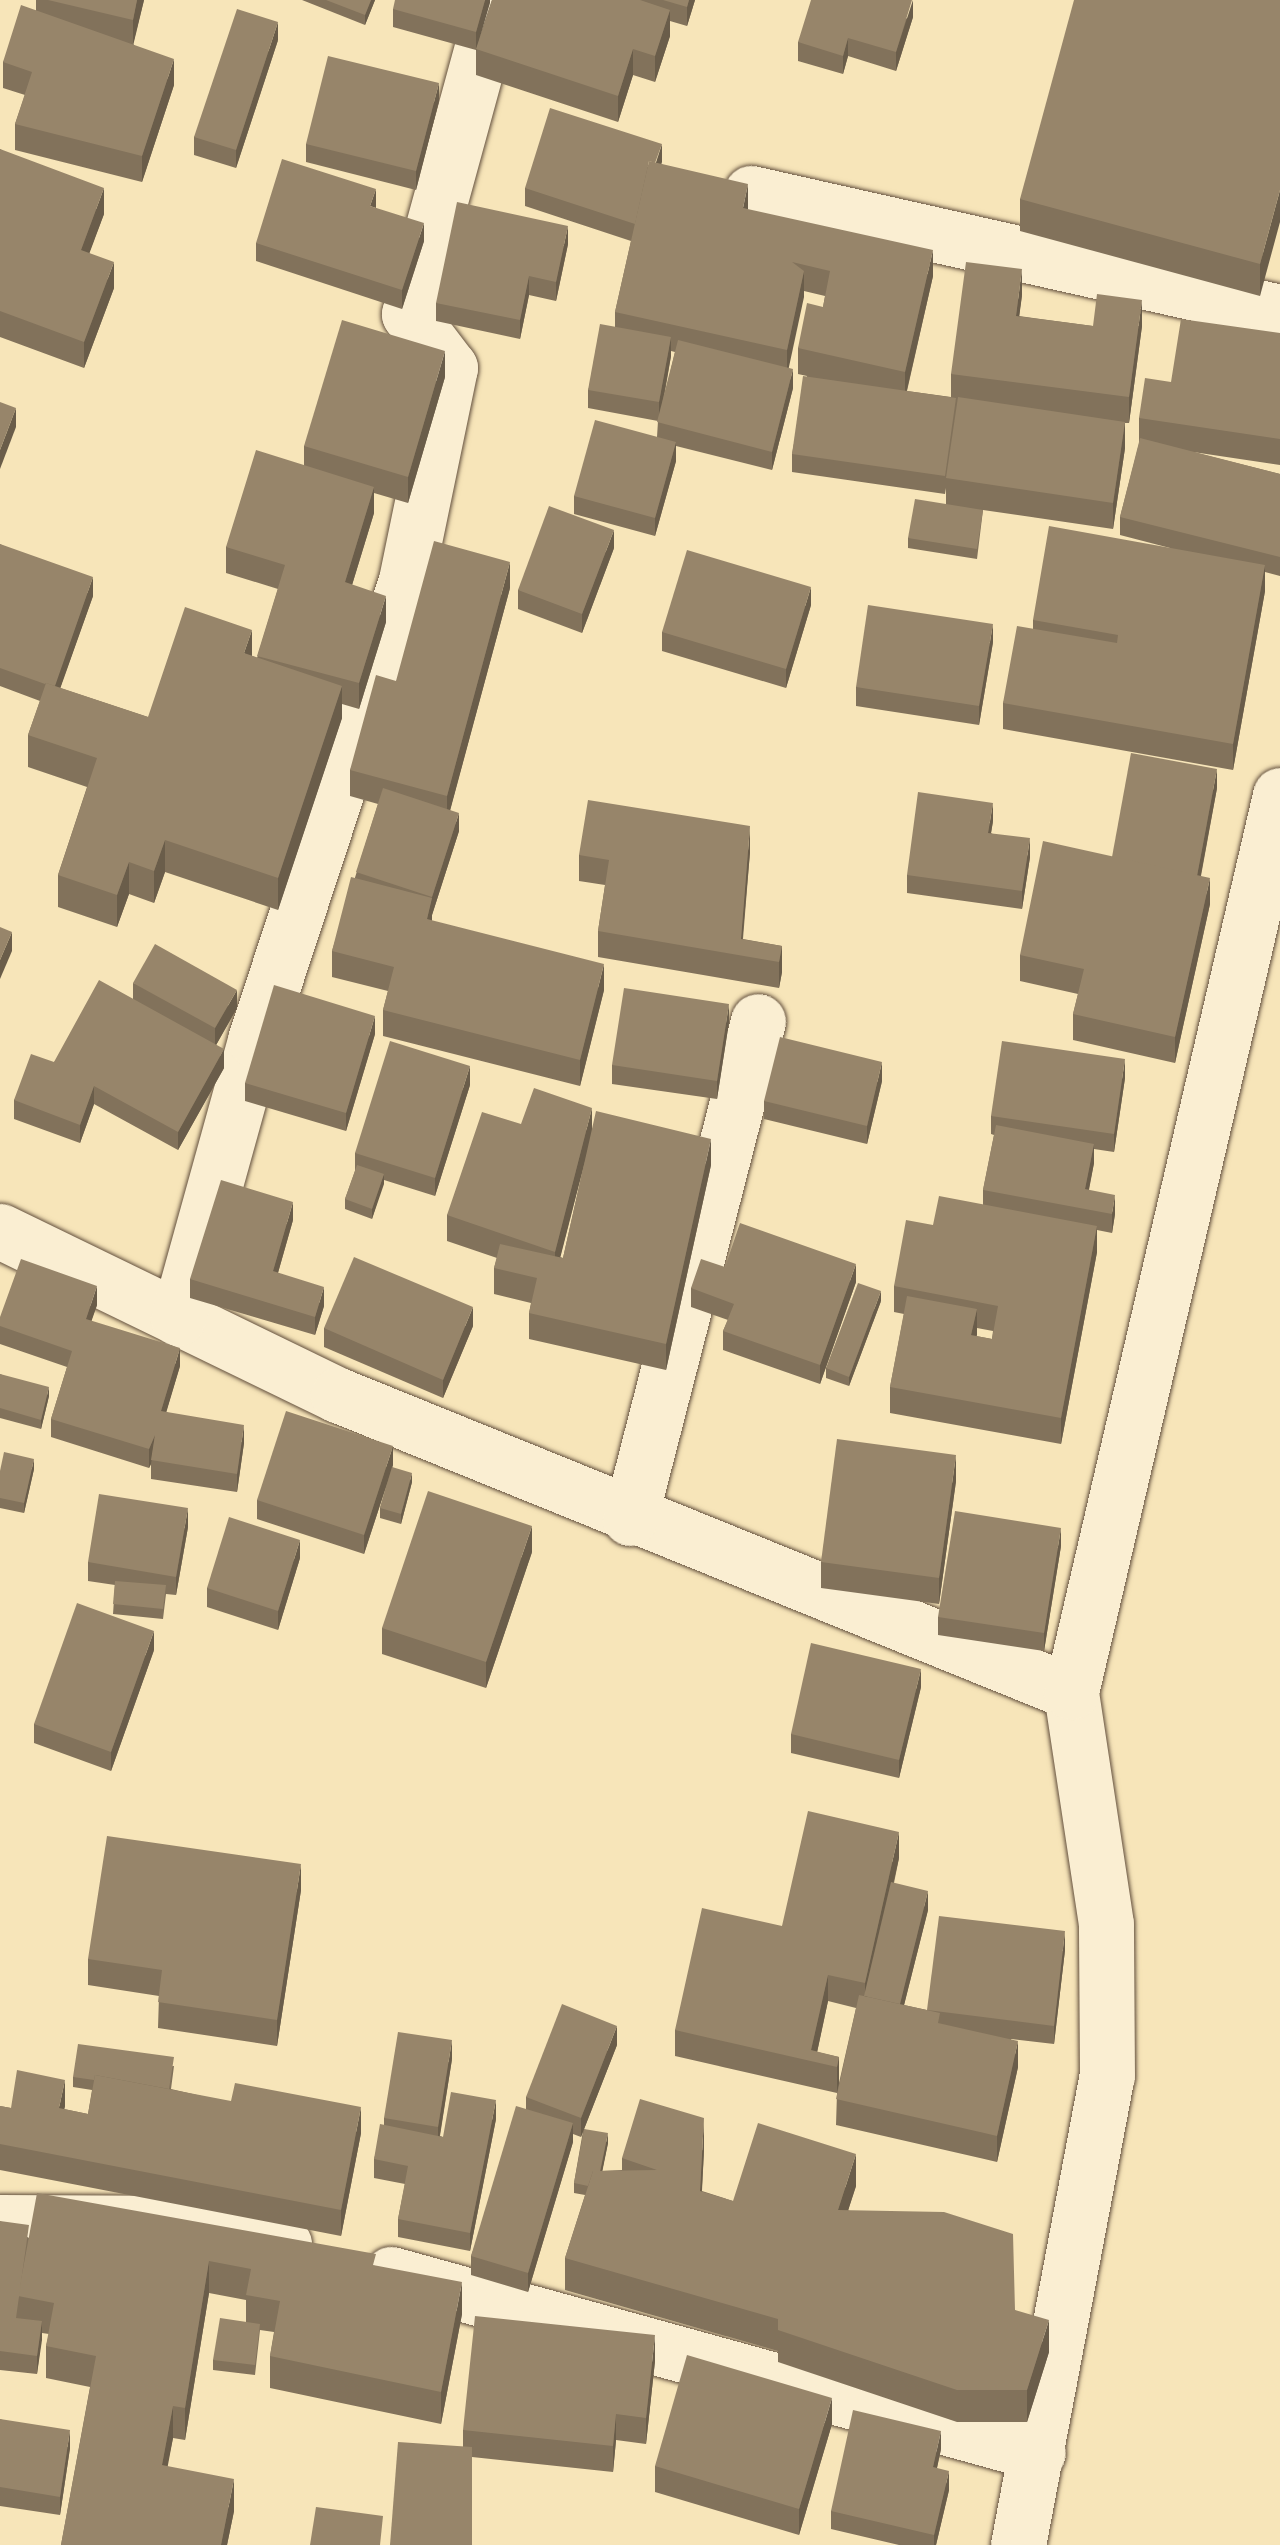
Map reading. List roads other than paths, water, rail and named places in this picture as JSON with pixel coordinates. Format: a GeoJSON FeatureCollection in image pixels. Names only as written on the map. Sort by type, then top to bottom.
{"type":"FeatureCollection","features":[{"type":"Feature","properties":{"kind":"street"},"geometry":{"type":"LineString","coordinates":[[178,1318],[254,1040],[406,580],[450,368],[409,314],[495,0]]}},
{"type":"Feature","properties":{"kind":"street"},"geometry":{"type":"LineString","coordinates":[[751,194],[1280,312]]}},
{"type":"Feature","properties":{"kind":"street"},"geometry":{"type":"LineString","coordinates":[[1018,2545],[1106,2076],[1106,1924],[1071,1692],[1280,795]]}},
{"type":"Feature","properties":{"kind":"street"},"geometry":{"type":"LineString","coordinates":[[630,1518],[758,1021]]}},
{"type":"Feature","properties":{"kind":"street"},"geometry":{"type":"LineString","coordinates":[[0,1231],[178,1318],[630,1518],[1071,1692]]}},
{"type":"Feature","properties":{"kind":"street"},"geometry":{"type":"LineString","coordinates":[[0,2222],[209,2223],[1038,2453]]}}]}
